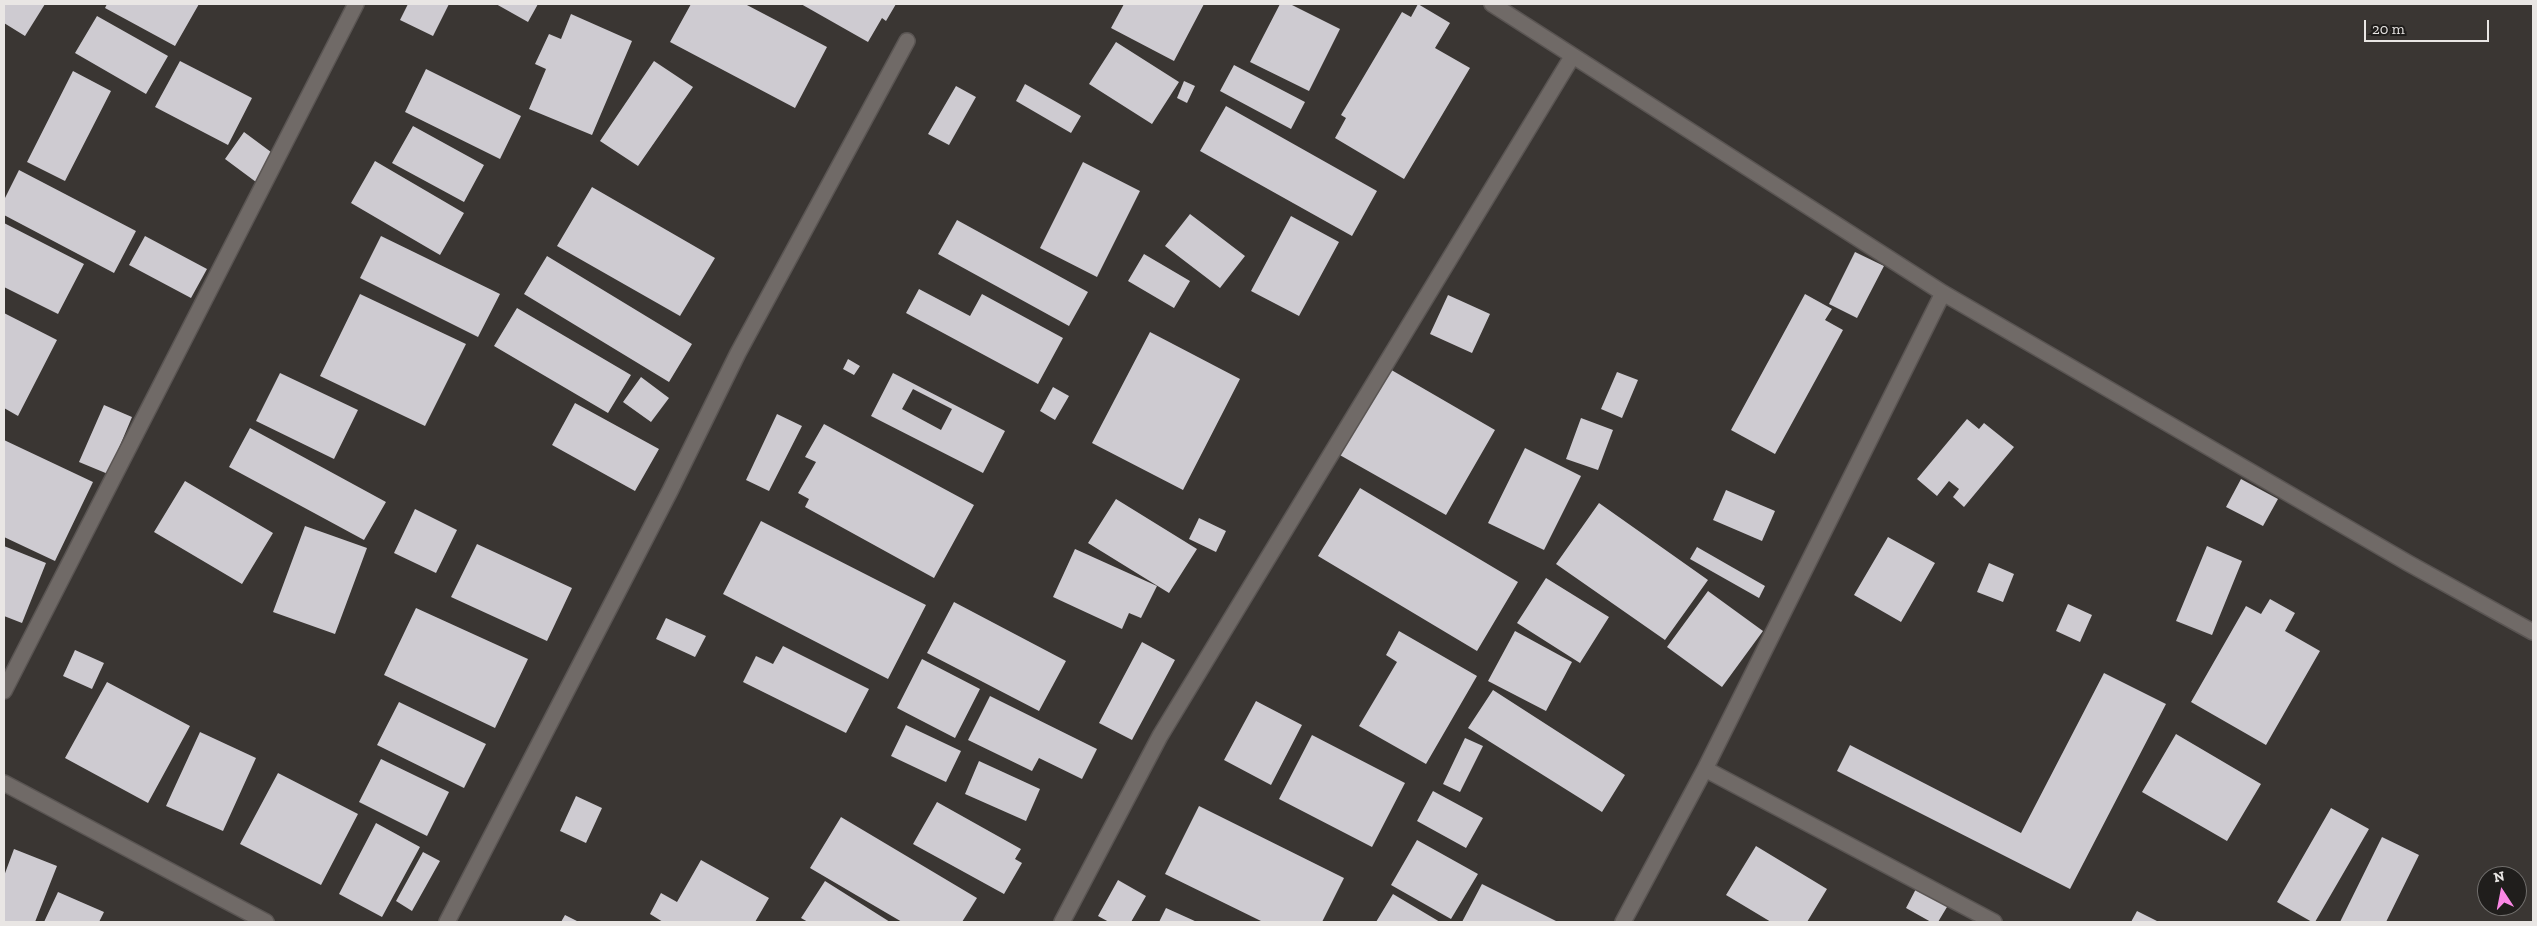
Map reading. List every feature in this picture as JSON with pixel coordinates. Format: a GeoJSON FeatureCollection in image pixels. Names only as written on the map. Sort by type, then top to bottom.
{"type":"FeatureCollection","features":[{"type":"Feature","properties":{"kind":"street"},"geometry":{"type":"LineString","coordinates":[[4,691],[356,4]]}},
{"type":"Feature","properties":{"kind":"street"},"geometry":{"type":"LineString","coordinates":[[1492,4],[1943,293],[2408,563],[2533,632]]}},
{"type":"Feature","properties":{"kind":"street"},"geometry":{"type":"LineString","coordinates":[[447,922],[665,500],[738,353],[907,41]]}},
{"type":"Feature","properties":{"kind":"street"},"geometry":{"type":"LineString","coordinates":[[1062,922],[1160,736],[1572,57]]}},
{"type":"Feature","properties":{"kind":"street"},"geometry":{"type":"LineString","coordinates":[[1623,922],[1705,769],[1943,293]]}},
{"type":"Feature","properties":{"kind":"street"},"geometry":{"type":"LineString","coordinates":[[1705,769],[1994,922]]}},
{"type":"Feature","properties":{"kind":"street"},"geometry":{"type":"LineString","coordinates":[[4,783],[266,922]]}},
{"type":"Feature","properties":{"kind":"building"},"geometry":{"type":"Polygon","coordinates":[[[4,4],[45,4],[25,36],[4,23],[4,4]]]}},
{"type":"Feature","properties":{"kind":"building"},"geometry":{"type":"Polygon","coordinates":[[[107,4],[199,4],[175,46],[105,8],[107,4]]]}},
{"type":"Feature","properties":{"kind":"building"},"geometry":{"type":"Polygon","coordinates":[[[408,4],[449,4],[433,36],[400,20],[408,4]]]}},
{"type":"Feature","properties":{"kind":"building"},"geometry":{"type":"Polygon","coordinates":[[[496,4],[538,4],[528,22],[496,4]]]}},
{"type":"Feature","properties":{"kind":"building"},"geometry":{"type":"Polygon","coordinates":[[[691,4],[745,4],[827,47],[795,108],[670,42],[691,4]]]}},
{"type":"Feature","properties":{"kind":"building"},"geometry":{"type":"Polygon","coordinates":[[[801,4],[896,4],[886,21],[882,18],[868,42],[801,4]]]}},
{"type":"Feature","properties":{"kind":"building"},"geometry":{"type":"Polygon","coordinates":[[[1124,4],[1204,4],[1174,61],[1111,28],[1124,4]]]}},
{"type":"Feature","properties":{"kind":"building"},"geometry":{"type":"Polygon","coordinates":[[[1280,4],[1290,4],[1340,29],[1309,91],[1250,62],[1280,4]]]}},
{"type":"Feature","properties":{"kind":"building"},"geometry":{"type":"Polygon","coordinates":[[[1418,4],[1450,23],[1435,48],[1470,68],[1404,179],[1335,138],[1346,118],[1341,115],[1402,12],[1411,17],[1418,4]]]}},
{"type":"Feature","properties":{"kind":"building"},"geometry":{"type":"Polygon","coordinates":[[[571,14],[632,41],[592,135],[529,109],[546,69],[535,64],[549,34],[561,39],[571,14]]]}},
{"type":"Feature","properties":{"kind":"building"},"geometry":{"type":"Polygon","coordinates":[[[97,16],[168,56],[146,94],[75,53],[97,16]]]}},
{"type":"Feature","properties":{"kind":"building"},"geometry":{"type":"Polygon","coordinates":[[[1116,42],[1179,82],[1152,124],[1089,84],[1116,42]]]}},
{"type":"Feature","properties":{"kind":"building"},"geometry":{"type":"Polygon","coordinates":[[[180,61],[252,98],[228,145],[155,107],[180,61]]]}},
{"type":"Feature","properties":{"kind":"building"},"geometry":{"type":"Polygon","coordinates":[[[654,61],[693,87],[638,166],[600,141],[654,61]]]}},
{"type":"Feature","properties":{"kind":"building"},"geometry":{"type":"Polygon","coordinates":[[[1234,65],[1305,102],[1291,129],[1220,91],[1234,65]]]}},
{"type":"Feature","properties":{"kind":"building"},"geometry":{"type":"Polygon","coordinates":[[[426,69],[521,116],[500,159],[405,112],[426,69]]]}},
{"type":"Feature","properties":{"kind":"building"},"geometry":{"type":"Polygon","coordinates":[[[73,71],[111,91],[65,181],[27,162],[73,71]]]}},
{"type":"Feature","properties":{"kind":"building"},"geometry":{"type":"Polygon","coordinates":[[[1184,81],[1195,86],[1187,103],[1177,98],[1184,81]]]}},
{"type":"Feature","properties":{"kind":"building"},"geometry":{"type":"Polygon","coordinates":[[[1025,84],[1081,116],[1071,133],[1016,101],[1025,84]]]}},
{"type":"Feature","properties":{"kind":"building"},"geometry":{"type":"Polygon","coordinates":[[[956,86],[976,97],[949,145],[928,134],[956,86]]]}},
{"type":"Feature","properties":{"kind":"building"},"geometry":{"type":"Polygon","coordinates":[[[1226,106],[1377,191],[1352,236],[1200,151],[1226,106]]]}},
{"type":"Feature","properties":{"kind":"building"},"geometry":{"type":"Polygon","coordinates":[[[413,126],[484,165],[464,202],[392,163],[413,126]]]}},
{"type":"Feature","properties":{"kind":"building"},"geometry":{"type":"Polygon","coordinates":[[[244,132],[275,155],[256,182],[225,159],[244,132]]]}},
{"type":"Feature","properties":{"kind":"building"},"geometry":{"type":"Polygon","coordinates":[[[375,161],[464,213],[440,255],[351,203],[375,161]]]}},
{"type":"Feature","properties":{"kind":"building"},"geometry":{"type":"Polygon","coordinates":[[[1083,162],[1140,191],[1097,277],[1040,248],[1083,162]]]}},
{"type":"Feature","properties":{"kind":"building"},"geometry":{"type":"Polygon","coordinates":[[[19,170],[136,231],[114,273],[4,215],[4,200],[19,170]]]}},
{"type":"Feature","properties":{"kind":"building"},"geometry":{"type":"Polygon","coordinates":[[[592,187],[715,258],[680,316],[557,246],[592,187]]]}},
{"type":"Feature","properties":{"kind":"building"},"geometry":{"type":"Polygon","coordinates":[[[1190,214],[1245,256],[1220,288],[1165,246],[1190,214]]]}},
{"type":"Feature","properties":{"kind":"building"},"geometry":{"type":"Polygon","coordinates":[[[1291,216],[1339,242],[1299,316],[1251,291],[1291,216]]]}},
{"type":"Feature","properties":{"kind":"building"},"geometry":{"type":"Polygon","coordinates":[[[957,220],[1088,292],[1069,326],[938,254],[957,220]]]}},
{"type":"Feature","properties":{"kind":"building"},"geometry":{"type":"Polygon","coordinates":[[[4,223],[84,264],[58,314],[4,287],[4,223]]]}},
{"type":"Feature","properties":{"kind":"building"},"geometry":{"type":"Polygon","coordinates":[[[145,236],[207,269],[191,298],[129,265],[145,236]]]}},
{"type":"Feature","properties":{"kind":"building"},"geometry":{"type":"Polygon","coordinates":[[[381,236],[500,294],[478,337],[360,278],[381,236]]]}},
{"type":"Feature","properties":{"kind":"building"},"geometry":{"type":"Polygon","coordinates":[[[1855,252],[1884,266],[1857,318],[1829,304],[1855,252]]]}},
{"type":"Feature","properties":{"kind":"building"},"geometry":{"type":"Polygon","coordinates":[[[1144,254],[1190,281],[1174,308],[1128,281],[1144,254]]]}},
{"type":"Feature","properties":{"kind":"building"},"geometry":{"type":"Polygon","coordinates":[[[547,256],[692,344],[669,382],[524,294],[547,256]]]}},
{"type":"Feature","properties":{"kind":"building"},"geometry":{"type":"Polygon","coordinates":[[[919,289],[970,316],[982,294],[1063,338],[1038,384],[906,313],[919,289]]]}},
{"type":"Feature","properties":{"kind":"building"},"geometry":{"type":"Polygon","coordinates":[[[360,294],[466,344],[425,426],[320,376],[360,294]]]}},
{"type":"Feature","properties":{"kind":"building"},"geometry":{"type":"Polygon","coordinates":[[[1805,294],[1832,309],[1825,320],[1843,330],[1775,454],[1731,430],[1805,294]]]}},
{"type":"Feature","properties":{"kind":"building"},"geometry":{"type":"Polygon","coordinates":[[[1448,295],[1490,314],[1472,353],[1430,334],[1448,295]]]}},
{"type":"Feature","properties":{"kind":"building"},"geometry":{"type":"Polygon","coordinates":[[[517,308],[631,375],[608,413],[494,346],[517,308]]]}},
{"type":"Feature","properties":{"kind":"building"},"geometry":{"type":"Polygon","coordinates":[[[4,313],[57,340],[18,416],[4,408],[4,313]]]}},
{"type":"Feature","properties":{"kind":"building"},"geometry":{"type":"Polygon","coordinates":[[[1150,332],[1240,379],[1183,490],[1092,443],[1150,332]]]}},
{"type":"Feature","properties":{"kind":"building"},"geometry":{"type":"Polygon","coordinates":[[[848,359],[860,366],[854,375],[843,369],[848,359]]]}},
{"type":"Feature","properties":{"kind":"building"},"geometry":{"type":"Polygon","coordinates":[[[1388,368],[1495,430],[1446,515],[1338,454],[1388,368]]]}},
{"type":"Feature","properties":{"kind":"building"},"geometry":{"type":"Polygon","coordinates":[[[1617,372],[1638,380],[1622,418],[1601,409],[1617,372]]]}},
{"type":"Feature","properties":{"kind":"building"},"geometry":{"type":"Polygon","coordinates":[[[280,373],[358,410],[334,459],[256,421],[280,373]]]}},
{"type":"Feature","properties":{"kind":"building"},"geometry":{"type":"Polygon","coordinates":[[[893,373],[1005,431],[983,473],[871,416],[893,373]],[[913,389],[902,409],[941,430],[952,409],[913,389]]]}},
{"type":"Feature","properties":{"kind":"building"},"geometry":{"type":"Polygon","coordinates":[[[641,377],[669,398],[651,422],[623,402],[641,377]]]}},
{"type":"Feature","properties":{"kind":"building"},"geometry":{"type":"Polygon","coordinates":[[[1053,387],[1069,396],[1055,420],[1040,411],[1053,387]]]}},
{"type":"Feature","properties":{"kind":"building"},"geometry":{"type":"Polygon","coordinates":[[[575,403],[659,449],[635,491],[552,445],[575,403]]]}},
{"type":"Feature","properties":{"kind":"building"},"geometry":{"type":"Polygon","coordinates":[[[104,405],[132,417],[108,474],[79,462],[104,405]]]}},
{"type":"Feature","properties":{"kind":"building"},"geometry":{"type":"Polygon","coordinates":[[[777,414],[802,426],[769,491],[746,480],[777,414]]]}},
{"type":"Feature","properties":{"kind":"building"},"geometry":{"type":"Polygon","coordinates":[[[1581,418],[1613,430],[1598,470],[1566,459],[1581,418]]]}},
{"type":"Feature","properties":{"kind":"building"},"geometry":{"type":"Polygon","coordinates":[[[1967,419],[1979,429],[1984,423],[2014,447],[1964,507],[1953,497],[1959,489],[1949,481],[1937,496],[1917,479],[1967,419]]]}},
{"type":"Feature","properties":{"kind":"building"},"geometry":{"type":"Polygon","coordinates":[[[824,424],[974,505],[934,578],[805,507],[809,499],[798,493],[816,462],[805,457],[824,424]]]}},
{"type":"Feature","properties":{"kind":"building"},"geometry":{"type":"Polygon","coordinates":[[[250,428],[386,502],[364,540],[229,467],[250,428]]]}},
{"type":"Feature","properties":{"kind":"building"},"geometry":{"type":"Polygon","coordinates":[[[4,440],[93,482],[55,561],[4,537],[4,440]]]}},
{"type":"Feature","properties":{"kind":"building"},"geometry":{"type":"Polygon","coordinates":[[[1525,448],[1581,476],[1544,550],[1488,523],[1525,448]]]}},
{"type":"Feature","properties":{"kind":"building"},"geometry":{"type":"Polygon","coordinates":[[[2241,479],[2278,499],[2263,526],[2226,507],[2241,479]]]}},
{"type":"Feature","properties":{"kind":"building"},"geometry":{"type":"Polygon","coordinates":[[[185,481],[273,533],[242,584],[154,532],[185,481]]]}},
{"type":"Feature","properties":{"kind":"building"},"geometry":{"type":"Polygon","coordinates":[[[1360,488],[1518,582],[1477,651],[1318,556],[1360,488]]]}},
{"type":"Feature","properties":{"kind":"building"},"geometry":{"type":"Polygon","coordinates":[[[1726,490],[1775,511],[1762,541],[1713,520],[1726,490]]]}},
{"type":"Feature","properties":{"kind":"building"},"geometry":{"type":"Polygon","coordinates":[[[1116,499],[1197,549],[1169,593],[1088,543],[1116,499]]]}},
{"type":"Feature","properties":{"kind":"building"},"geometry":{"type":"Polygon","coordinates":[[[1599,503],[1708,580],[1665,640],[1556,564],[1599,503]]]}},
{"type":"Feature","properties":{"kind":"building"},"geometry":{"type":"Polygon","coordinates":[[[415,509],[457,530],[436,573],[394,553],[415,509]]]}},
{"type":"Feature","properties":{"kind":"building"},"geometry":{"type":"Polygon","coordinates":[[[1199,518],[1226,531],[1216,552],[1189,539],[1199,518]]]}},
{"type":"Feature","properties":{"kind":"building"},"geometry":{"type":"Polygon","coordinates":[[[761,521],[926,605],[888,679],[723,594],[761,521]]]}},
{"type":"Feature","properties":{"kind":"building"},"geometry":{"type":"Polygon","coordinates":[[[305,526],[367,548],[335,634],[273,612],[305,526]]]}},
{"type":"Feature","properties":{"kind":"building"},"geometry":{"type":"Polygon","coordinates":[[[1888,537],[1935,563],[1901,622],[1854,595],[1888,537]]]}},
{"type":"Feature","properties":{"kind":"building"},"geometry":{"type":"Polygon","coordinates":[[[477,544],[572,588],[547,641],[451,597],[477,544]]]}},
{"type":"Feature","properties":{"kind":"building"},"geometry":{"type":"Polygon","coordinates":[[[4,546],[46,563],[22,623],[4,616],[4,546]]]}},
{"type":"Feature","properties":{"kind":"building"},"geometry":{"type":"Polygon","coordinates":[[[2207,546],[2242,561],[2212,635],[2176,621],[2207,546]]]}},
{"type":"Feature","properties":{"kind":"building"},"geometry":{"type":"Polygon","coordinates":[[[1697,547],[1765,586],[1759,598],[1690,559],[1697,547]]]}},
{"type":"Feature","properties":{"kind":"building"},"geometry":{"type":"Polygon","coordinates":[[[1075,549],[1157,586],[1141,618],[1129,613],[1122,629],[1053,597],[1075,549]]]}},
{"type":"Feature","properties":{"kind":"building"},"geometry":{"type":"Polygon","coordinates":[[[1989,563],[2014,574],[2003,602],[1977,592],[1989,563]]]}},
{"type":"Feature","properties":{"kind":"building"},"geometry":{"type":"Polygon","coordinates":[[[1546,578],[1609,617],[1580,663],[1517,623],[1546,578]]]}},
{"type":"Feature","properties":{"kind":"building"},"geometry":{"type":"Polygon","coordinates":[[[1708,591],[1763,631],[1722,687],[1667,647],[1708,591]]]}},
{"type":"Feature","properties":{"kind":"building"},"geometry":{"type":"Polygon","coordinates":[[[2270,599],[2295,613],[2285,631],[2320,651],[2266,745],[2191,702],[2246,606],[2261,614],[2270,599]]]}},
{"type":"Feature","properties":{"kind":"building"},"geometry":{"type":"Polygon","coordinates":[[[954,602],[1066,661],[1039,711],[927,653],[954,602]]]}},
{"type":"Feature","properties":{"kind":"building"},"geometry":{"type":"Polygon","coordinates":[[[2068,604],[2092,615],[2080,642],[2056,631],[2068,604]]]}},
{"type":"Feature","properties":{"kind":"building"},"geometry":{"type":"Polygon","coordinates":[[[416,608],[528,659],[495,728],[384,675],[416,608]]]}},
{"type":"Feature","properties":{"kind":"building"},"geometry":{"type":"Polygon","coordinates":[[[666,618],[706,636],[695,657],[656,639],[666,618]]]}},
{"type":"Feature","properties":{"kind":"building"},"geometry":{"type":"Polygon","coordinates":[[[1399,631],[1477,676],[1426,764],[1359,726],[1397,662],[1386,655],[1399,631]]]}},
{"type":"Feature","properties":{"kind":"building"},"geometry":{"type":"Polygon","coordinates":[[[1515,631],[1572,662],[1546,711],[1488,681],[1515,631]]]}},
{"type":"Feature","properties":{"kind":"building"},"geometry":{"type":"Polygon","coordinates":[[[1142,642],[1175,660],[1132,740],[1099,723],[1142,642]]]}},
{"type":"Feature","properties":{"kind":"building"},"geometry":{"type":"Polygon","coordinates":[[[783,646],[869,689],[846,733],[743,682],[756,656],[773,664],[783,646]]]}},
{"type":"Feature","properties":{"kind":"building"},"geometry":{"type":"Polygon","coordinates":[[[75,650],[104,663],[92,689],[63,676],[75,650]]]}},
{"type":"Feature","properties":{"kind":"building"},"geometry":{"type":"Polygon","coordinates":[[[922,659],[980,689],[955,738],[897,708],[922,659]]]}},
{"type":"Feature","properties":{"kind":"building"},"geometry":{"type":"Polygon","coordinates":[[[2104,673],[2166,704],[2070,889],[1837,771],[1850,745],[2021,833],[2104,673]]]}},
{"type":"Feature","properties":{"kind":"building"},"geometry":{"type":"Polygon","coordinates":[[[107,682],[190,726],[148,803],[65,758],[107,682]]]}},
{"type":"Feature","properties":{"kind":"building"},"geometry":{"type":"Polygon","coordinates":[[[1493,690],[1625,775],[1602,812],[1468,728],[1493,690]]]}},
{"type":"Feature","properties":{"kind":"building"},"geometry":{"type":"Polygon","coordinates":[[[990,696],[1097,749],[1082,779],[1039,758],[1032,771],[968,740],[990,696]]]}},
{"type":"Feature","properties":{"kind":"building"},"geometry":{"type":"Polygon","coordinates":[[[1256,701],[1302,725],[1271,785],[1224,760],[1256,701]]]}},
{"type":"Feature","properties":{"kind":"building"},"geometry":{"type":"Polygon","coordinates":[[[399,702],[486,744],[464,788],[377,745],[399,702]]]}},
{"type":"Feature","properties":{"kind":"building"},"geometry":{"type":"Polygon","coordinates":[[[906,725],[961,751],[946,782],[891,756],[906,725]]]}},
{"type":"Feature","properties":{"kind":"building"},"geometry":{"type":"Polygon","coordinates":[[[200,732],[256,758],[223,831],[166,806],[200,732]]]}},
{"type":"Feature","properties":{"kind":"building"},"geometry":{"type":"Polygon","coordinates":[[[2176,734],[2261,784],[2227,841],[2142,792],[2176,734]]]}},
{"type":"Feature","properties":{"kind":"building"},"geometry":{"type":"Polygon","coordinates":[[[1312,735],[1405,783],[1372,847],[1279,799],[1312,735]]]}},
{"type":"Feature","properties":{"kind":"building"},"geometry":{"type":"Polygon","coordinates":[[[1465,738],[1483,746],[1460,792],[1443,784],[1465,738]]]}},
{"type":"Feature","properties":{"kind":"building"},"geometry":{"type":"Polygon","coordinates":[[[381,759],[449,792],[427,836],[359,802],[381,759]]]}},
{"type":"Feature","properties":{"kind":"building"},"geometry":{"type":"Polygon","coordinates":[[[979,761],[1040,789],[1026,821],[965,794],[979,761]]]}},
{"type":"Feature","properties":{"kind":"building"},"geometry":{"type":"Polygon","coordinates":[[[278,773],[358,814],[321,885],[240,844],[278,773]]]}},
{"type":"Feature","properties":{"kind":"building"},"geometry":{"type":"Polygon","coordinates":[[[1433,791],[1483,818],[1466,848],[1417,821],[1433,791]]]}},
{"type":"Feature","properties":{"kind":"building"},"geometry":{"type":"Polygon","coordinates":[[[576,796],[602,808],[586,843],[560,831],[576,796]]]}},
{"type":"Feature","properties":{"kind":"building"},"geometry":{"type":"Polygon","coordinates":[[[937,802],[1021,849],[1015,859],[1022,863],[1004,894],[913,844],[937,802]]]}},
{"type":"Feature","properties":{"kind":"building"},"geometry":{"type":"Polygon","coordinates":[[[1199,806],[1344,878],[1322,922],[1263,922],[1165,874],[1199,806]]]}},
{"type":"Feature","properties":{"kind":"building"},"geometry":{"type":"Polygon","coordinates":[[[2331,808],[2369,829],[2315,922],[2312,922],[2277,902],[2331,808]]]}},
{"type":"Feature","properties":{"kind":"building"},"geometry":{"type":"Polygon","coordinates":[[[841,817],[977,898],[962,922],[902,922],[810,868],[841,817]]]}},
{"type":"Feature","properties":{"kind":"building"},"geometry":{"type":"Polygon","coordinates":[[[376,823],[420,847],[382,917],[339,894],[376,823]]]}},
{"type":"Feature","properties":{"kind":"building"},"geometry":{"type":"Polygon","coordinates":[[[2382,837],[2419,855],[2386,922],[2340,922],[2382,837]]]}},
{"type":"Feature","properties":{"kind":"building"},"geometry":{"type":"Polygon","coordinates":[[[1417,840],[1478,874],[1451,919],[1391,885],[1417,840]]]}},
{"type":"Feature","properties":{"kind":"building"},"geometry":{"type":"Polygon","coordinates":[[[1756,846],[1827,889],[1807,922],[1771,922],[1726,895],[1756,846]]]}},
{"type":"Feature","properties":{"kind":"building"},"geometry":{"type":"Polygon","coordinates":[[[14,849],[57,866],[35,922],[4,922],[4,876],[14,849]]]}},
{"type":"Feature","properties":{"kind":"building"},"geometry":{"type":"Polygon","coordinates":[[[423,852],[440,861],[412,911],[396,901],[423,852]]]}},
{"type":"Feature","properties":{"kind":"building"},"geometry":{"type":"Polygon","coordinates":[[[701,860],[769,898],[755,922],[663,922],[650,914],[661,893],[677,902],[701,860]]]}},
{"type":"Feature","properties":{"kind":"building"},"geometry":{"type":"Polygon","coordinates":[[[1118,880],[1146,896],[1131,922],[1109,922],[1098,916],[1118,880]]]}},
{"type":"Feature","properties":{"kind":"building"},"geometry":{"type":"Polygon","coordinates":[[[825,881],[890,922],[808,922],[801,918],[825,881]]]}},
{"type":"Feature","properties":{"kind":"building"},"geometry":{"type":"Polygon","coordinates":[[[1482,884],[1558,922],[1462,922],[1482,884]]]}},
{"type":"Feature","properties":{"kind":"building"},"geometry":{"type":"Polygon","coordinates":[[[1918,885],[1950,902],[1938,922],[1931,922],[1906,908],[1918,885]]]}},
{"type":"Feature","properties":{"kind":"building"},"geometry":{"type":"Polygon","coordinates":[[[58,892],[104,912],[99,922],[44,922],[58,892]]]}},
{"type":"Feature","properties":{"kind":"building"},"geometry":{"type":"Polygon","coordinates":[[[1393,894],[1440,922],[1376,922],[1393,894]]]}},
{"type":"Feature","properties":{"kind":"building"},"geometry":{"type":"Polygon","coordinates":[[[1166,908],[1197,922],[1159,922],[1166,908]]]}},
{"type":"Feature","properties":{"kind":"building"},"geometry":{"type":"Polygon","coordinates":[[[2137,911],[2159,922],[2131,922],[2137,911]]]}},
{"type":"Feature","properties":{"kind":"building"},"geometry":{"type":"Polygon","coordinates":[[[565,915],[579,922],[561,922],[565,915]]]}}]}
